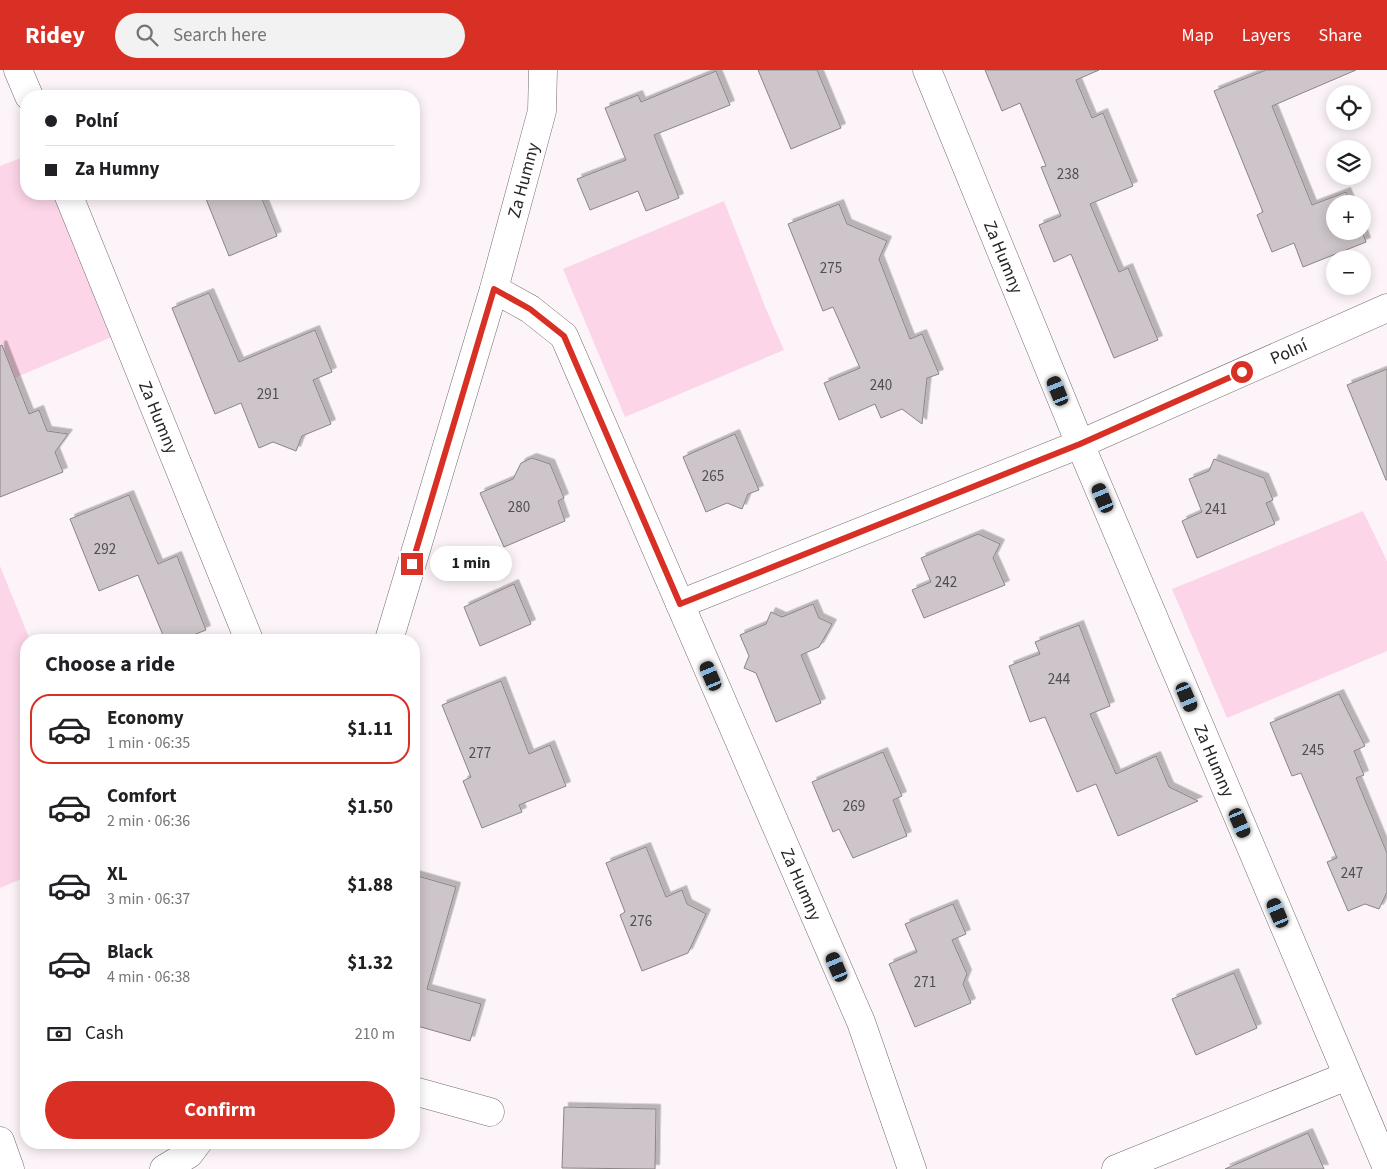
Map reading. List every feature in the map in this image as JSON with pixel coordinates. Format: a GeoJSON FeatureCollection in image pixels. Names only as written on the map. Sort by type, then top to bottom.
{"type":"FeatureCollection","features":[{"type":"Feature","properties":{"kind":"street"},"geometry":{"type":"LineString","coordinates":[[18,70],[26,90]]}},
{"type":"Feature","properties":{"kind":"street","name":"Za Humny"},"geometry":{"type":"LineString","coordinates":[[391,634],[494,289],[542,111],[543,70]]}},
{"type":"Feature","properties":{"kind":"street","name":"Za Humny"},"geometry":{"type":"LineString","coordinates":[[927,70],[1080,444],[1387,1168]]}},
{"type":"Feature","properties":{"kind":"street","name":"Za Humny"},"geometry":{"type":"LineString","coordinates":[[70,200],[247,634]]}},
{"type":"Feature","properties":{"kind":"street","name":"Za Humny"},"geometry":{"type":"LineString","coordinates":[[494,289],[530,309],[564,336],[861,1022],[912,1169]]}},
{"type":"Feature","properties":{"kind":"street","name":"Polní"},"geometry":{"type":"LineString","coordinates":[[1080,444],[1387,308]]}},
{"type":"Feature","properties":{"kind":"street"},"geometry":{"type":"LineString","coordinates":[[680,604],[1080,444]]}},
{"type":"Feature","properties":{"kind":"street"},"geometry":{"type":"LineString","coordinates":[[1116,1169],[1347,1076]]}},
{"type":"Feature","properties":{"kind":"street"},"geometry":{"type":"LineString","coordinates":[[420,1093],[490,1112]]}},
{"type":"Feature","properties":{"kind":"street"},"geometry":{"type":"LineString","coordinates":[[0,1141],[10,1169]]}},
{"type":"Feature","properties":{"kind":"street"},"geometry":{"type":"LineString","coordinates":[[164,1169],[189,1154],[193,1149]]}},
{"type":"Feature","properties":{"kind":"shaded area"},"geometry":{"type":"Polygon","coordinates":[[[20,158],[20,200],[55,200],[112,337],[0,384],[0,166],[20,158]]]}},
{"type":"Feature","properties":{"kind":"shaded area"},"geometry":{"type":"Polygon","coordinates":[[[724,201],[784,350],[625,417],[563,269],[724,201]]]}},
{"type":"Feature","properties":{"kind":"shaded area"},"geometry":{"type":"Polygon","coordinates":[[[1363,511],[1387,561],[1387,651],[1227,718],[1172,589],[1363,511]]]}},
{"type":"Feature","properties":{"kind":"shaded area"},"geometry":{"type":"Polygon","coordinates":[[[0,566],[28,634],[20,634],[20,880],[0,888],[0,566]]]}},
{"type":"Feature","properties":{"kind":"building"},"geometry":{"type":"Polygon","coordinates":[[[758,70],[817,70],[841,128],[791,149],[758,70]]]}},
{"type":"Feature","properties":{"kind":"building"},"geometry":{"type":"Polygon","coordinates":[[[985,70],[1099,70],[1076,80],[1092,118],[1103,113],[1133,186],[1090,204],[1119,272],[1128,268],[1158,340],[1114,358],[1071,254],[1054,262],[1039,225],[1061,216],[1041,167],[1046,166],[1020,103],[1002,111],[985,70]]]}},
{"type":"Feature","properties":{"kind":"building"},"geometry":{"type":"Polygon","coordinates":[[[1266,70],[1356,70],[1272,106],[1312,205],[1326,200],[1326,240],[1365,240],[1366,242],[1346,250],[1326,250],[1326,258],[1303,267],[1294,243],[1272,252],[1257,215],[1263,212],[1214,91],[1266,70]]]}},
{"type":"Feature","properties":{"kind":"building"},"geometry":{"type":"Polygon","coordinates":[[[716,71],[730,105],[654,135],[679,198],[646,211],[638,191],[590,210],[577,179],[626,160],[605,108],[638,95],[641,102],[716,71]]]}},
{"type":"Feature","properties":{"kind":"building"},"geometry":{"type":"Polygon","coordinates":[[[206,200],[262,200],[277,236],[229,256],[206,200]]]}},
{"type":"Feature","properties":{"kind":"building"},"geometry":{"type":"Polygon","coordinates":[[[839,204],[847,224],[887,241],[879,259],[910,339],[922,334],[939,374],[927,378],[922,424],[902,409],[881,418],[875,404],[839,420],[824,383],[860,368],[833,307],[823,311],[788,224],[839,204]]]}},
{"type":"Feature","properties":{"kind":"building"},"geometry":{"type":"Polygon","coordinates":[[[209,293],[239,362],[315,330],[332,372],[313,380],[331,424],[302,436],[296,451],[273,442],[259,448],[241,403],[215,414],[172,308],[209,293]]]}},
{"type":"Feature","properties":{"kind":"building"},"geometry":{"type":"Polygon","coordinates":[[[2,345],[29,414],[39,410],[47,431],[68,434],[55,452],[63,472],[0,497],[0,346],[2,345]]]}},
{"type":"Feature","properties":{"kind":"building"},"geometry":{"type":"Polygon","coordinates":[[[1387,369],[1387,480],[1386,480],[1347,385],[1387,369]]]}},
{"type":"Feature","properties":{"kind":"building"},"geometry":{"type":"Polygon","coordinates":[[[735,434],[759,490],[748,494],[742,509],[727,503],[706,512],[683,457],[735,434]]]}},
{"type":"Feature","properties":{"kind":"building"},"geometry":{"type":"Polygon","coordinates":[[[532,458],[550,464],[564,498],[558,501],[565,521],[504,547],[480,493],[513,479],[521,463],[532,458]]]}},
{"type":"Feature","properties":{"kind":"building"},"geometry":{"type":"Polygon","coordinates":[[[1214,459],[1264,478],[1273,500],[1266,503],[1275,524],[1197,558],[1182,521],[1202,512],[1189,479],[1209,471],[1214,459]]]}},
{"type":"Feature","properties":{"kind":"building"},"geometry":{"type":"Polygon","coordinates":[[[129,495],[158,564],[177,556],[206,630],[196,634],[163,634],[138,575],[99,591],[70,519],[129,495]]]}},
{"type":"Feature","properties":{"kind":"building"},"geometry":{"type":"Polygon","coordinates":[[[978,534],[1000,544],[993,558],[1005,585],[924,618],[912,590],[931,582],[921,558],[978,534]]]}},
{"type":"Feature","properties":{"kind":"building"},"geometry":{"type":"Polygon","coordinates":[[[514,584],[531,624],[480,646],[464,607],[514,584]]]}},
{"type":"Feature","properties":{"kind":"building"},"geometry":{"type":"Polygon","coordinates":[[[813,604],[819,618],[832,624],[819,647],[801,655],[821,703],[776,722],[756,673],[744,668],[749,656],[740,635],[766,624],[771,612],[782,617],[813,604]]]}},
{"type":"Feature","properties":{"kind":"building"},"geometry":{"type":"Polygon","coordinates":[[[1079,625],[1110,706],[1090,714],[1116,774],[1156,756],[1169,787],[1198,801],[1118,836],[1096,784],[1077,792],[1045,717],[1030,722],[1009,666],[1040,654],[1035,642],[1079,625]]]}},
{"type":"Feature","properties":{"kind":"building"},"geometry":{"type":"Polygon","coordinates":[[[501,681],[529,754],[550,745],[566,786],[519,805],[522,812],[482,828],[463,781],[471,777],[442,705],[501,681]]]}},
{"type":"Feature","properties":{"kind":"building"},"geometry":{"type":"Polygon","coordinates":[[[1339,694],[1365,746],[1354,751],[1364,775],[1356,778],[1387,853],[1387,892],[1379,909],[1365,904],[1348,911],[1327,862],[1337,858],[1301,773],[1292,776],[1270,723],[1339,694]]]}},
{"type":"Feature","properties":{"kind":"building"},"geometry":{"type":"Polygon","coordinates":[[[883,752],[902,796],[893,800],[907,836],[853,858],[839,829],[833,832],[812,782],[883,752]]]}},
{"type":"Feature","properties":{"kind":"building"},"geometry":{"type":"Polygon","coordinates":[[[646,847],[666,897],[682,890],[687,904],[706,914],[688,953],[642,971],[620,915],[625,912],[606,863],[646,847]]]}},
{"type":"Feature","properties":{"kind":"building"},"geometry":{"type":"Polygon","coordinates":[[[420,877],[456,887],[427,989],[481,1004],[470,1041],[420,1027],[420,877]]]}},
{"type":"Feature","properties":{"kind":"building"},"geometry":{"type":"Polygon","coordinates":[[[953,904],[966,934],[952,940],[967,974],[963,984],[971,1003],[915,1027],[889,964],[917,952],[905,924],[953,904]]]}},
{"type":"Feature","properties":{"kind":"building"},"geometry":{"type":"Polygon","coordinates":[[[1234,973],[1257,1028],[1196,1055],[1172,999],[1234,973]]]}},
{"type":"Feature","properties":{"kind":"building"},"geometry":{"type":"Polygon","coordinates":[[[564,1107],[656,1109],[655,1169],[562,1168],[564,1107]]]}},
{"type":"Feature","properties":{"kind":"building"},"geometry":{"type":"Polygon","coordinates":[[[1308,1133],[1324,1169],[1225,1169],[1308,1133]]]}},
{"type":"Feature","properties":{"kind":"route"},"geometry":{"type":"LineString","coordinates":[[412,564],[467,374],[494,289],[530,309],[564,336],[680,604],[1080,444],[1242,372]]}}]}
